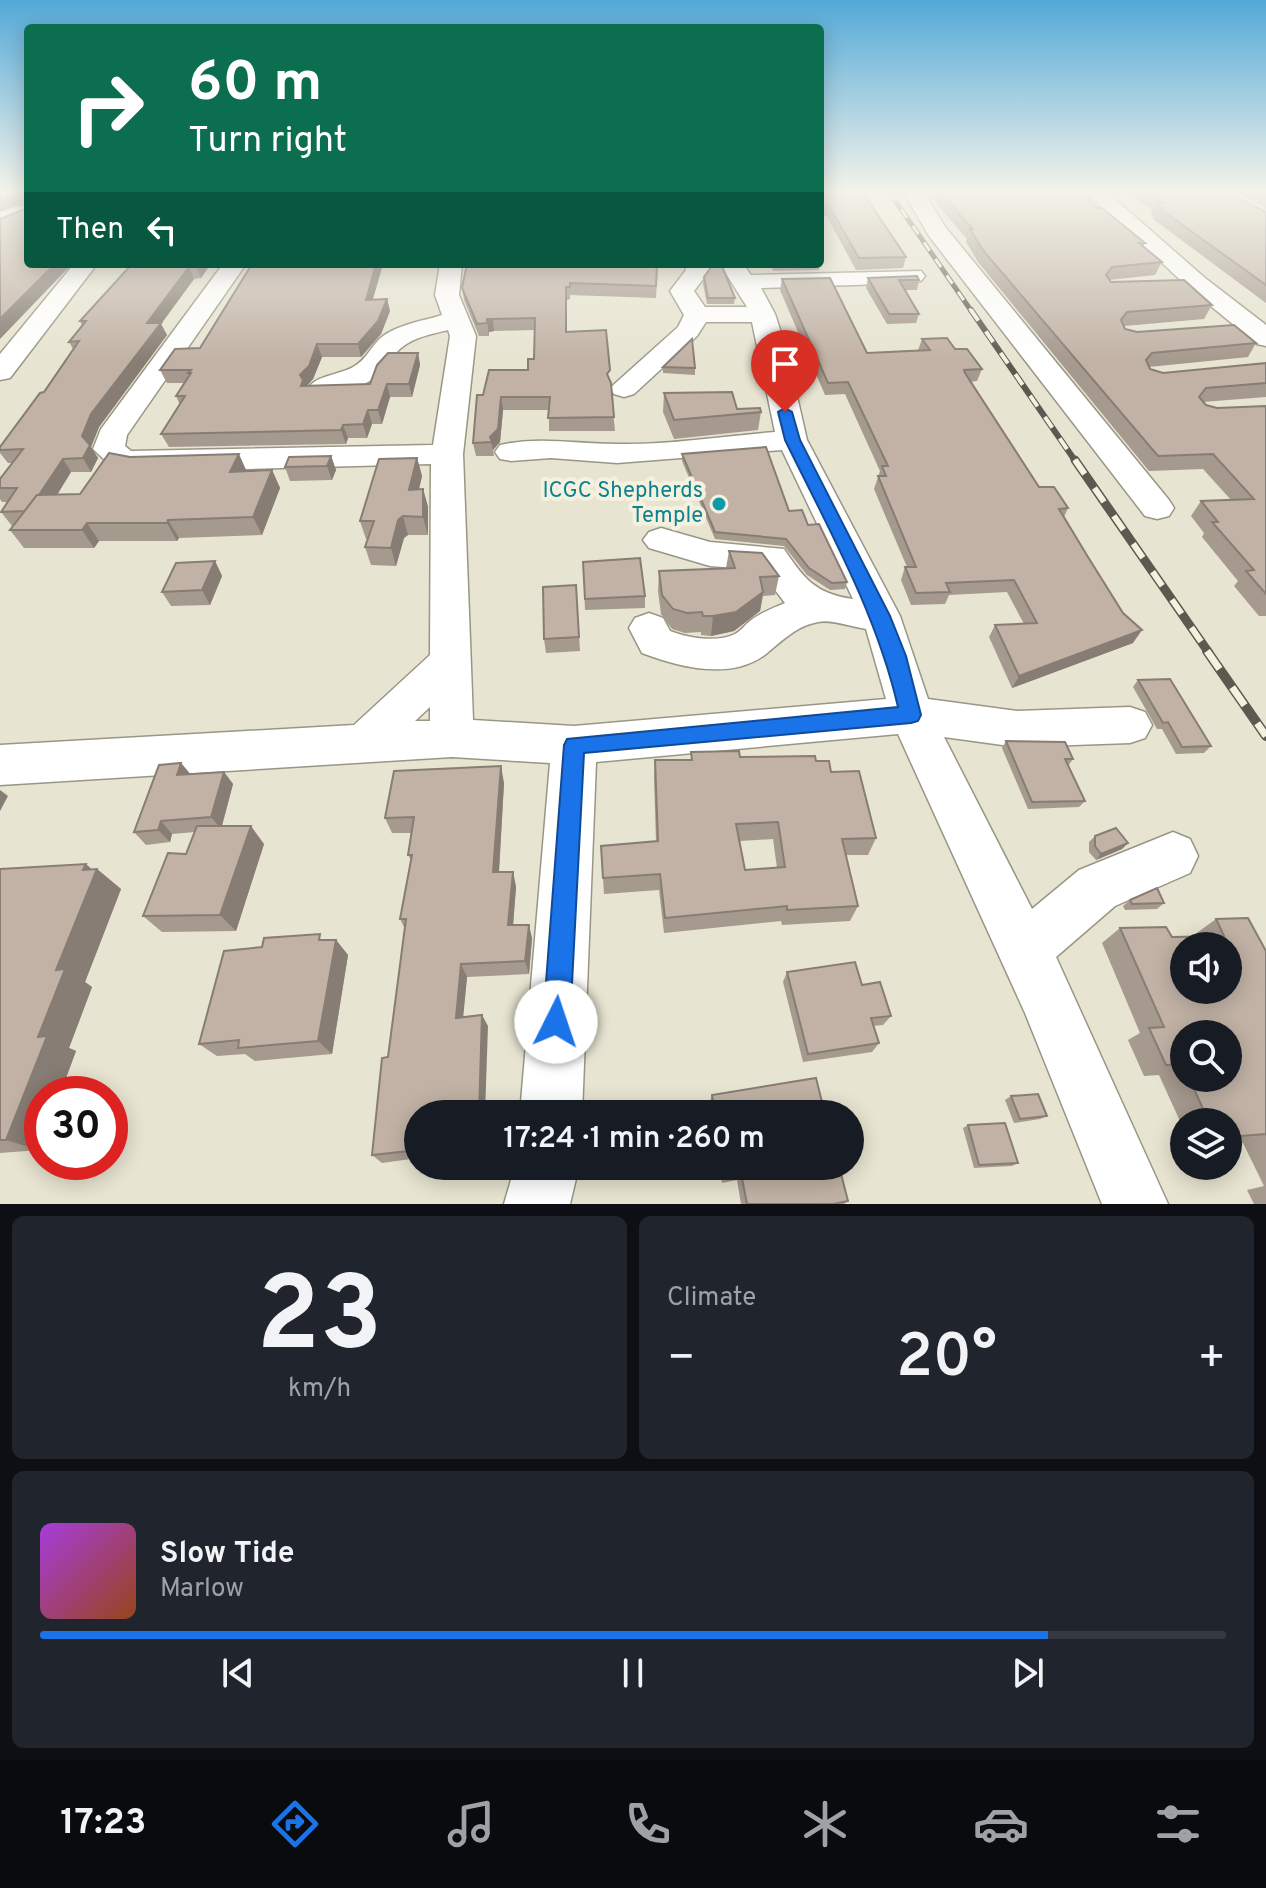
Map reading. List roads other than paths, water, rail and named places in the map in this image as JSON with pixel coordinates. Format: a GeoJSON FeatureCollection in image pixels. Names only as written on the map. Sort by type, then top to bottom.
{"type":"FeatureCollection","features":[{"type":"Feature","properties":{"kind":"street"},"geometry":{"type":"LineString","coordinates":[[951,249],[1157,508]]}},
{"type":"Feature","properties":{"kind":"street"},"geometry":{"type":"LineString","coordinates":[[1159,249],[1197,283],[1262,326]]}},
{"type":"Feature","properties":{"kind":"street"},"geometry":{"type":"LineString","coordinates":[[1178,249],[1262,326]]}},
{"type":"Feature","properties":{"kind":"street"},"geometry":{"type":"LineString","coordinates":[[0,372],[83,268]]}},
{"type":"Feature","properties":{"kind":"street"},"geometry":{"type":"LineString","coordinates":[[232,268],[112,435],[109,449],[121,458],[140,462],[447,454]]}},
{"type":"Feature","properties":{"kind":"street"},"geometry":{"type":"LineString","coordinates":[[450,268],[447,295],[463,336],[447,454],[452,738]]}},
{"type":"Feature","properties":{"kind":"street"},"geometry":{"type":"LineString","coordinates":[[697,268],[682,291],[697,315]]}},
{"type":"Feature","properties":{"kind":"street"},"geometry":{"type":"LineString","coordinates":[[624,388],[688,331],[697,315],[746,287],[913,276]]}},
{"type":"Feature","properties":{"kind":"street"},"geometry":{"type":"LineString","coordinates":[[1170,285],[1197,283]]}},
{"type":"Feature","properties":{"kind":"street"},"geometry":{"type":"LineString","coordinates":[[746,287],[773,348],[792,440],[881,616],[896,656],[911,715],[1047,997],[1135,1204]]}},
{"type":"Feature","properties":{"kind":"street"},"geometry":{"type":"LineString","coordinates":[[322,388],[360,375],[375,365],[390,343],[409,333],[456,319]]}},
{"type":"Feature","properties":{"kind":"street"},"geometry":{"type":"LineString","coordinates":[[1222,329],[1262,326]]}},
{"type":"Feature","properties":{"kind":"street"},"geometry":{"type":"LineString","coordinates":[[511,452],[551,449],[617,454],[792,440]]}},
{"type":"Feature","properties":{"kind":"street"},"geometry":{"type":"LineString","coordinates":[[661,540],[710,554],[771,558],[786,585],[817,608]]}},
{"type":"Feature","properties":{"kind":"street"},"geometry":{"type":"LineString","coordinates":[[649,628],[656,642],[675,650],[712,654],[751,644],[765,630],[790,616],[817,608],[881,616]]}},
{"type":"Feature","properties":{"kind":"street"},"geometry":{"type":"LineString","coordinates":[[364,743],[450,662]]}},
{"type":"Feature","properties":{"kind":"street"},"geometry":{"type":"LineString","coordinates":[[0,765],[452,738],[574,745],[911,715],[1017,729],[1130,725]]}},
{"type":"Feature","properties":{"kind":"street"},"geometry":{"type":"LineString","coordinates":[[552,1100],[574,745]]}},
{"type":"Feature","properties":{"kind":"street"},"geometry":{"type":"LineString","coordinates":[[1023,950],[1097,888],[1173,856]]}},
{"type":"Feature","properties":{"kind":"street"},"geometry":{"type":"LineString","coordinates":[[537,1204],[543,1180]]}},
{"type":"Feature","properties":{"kind":"railway"},"geometry":{"type":"LineString","coordinates":[[929,249],[972,312]]}},
{"type":"Feature","properties":{"kind":"railway"},"geometry":{"type":"LineString","coordinates":[[971,310],[1076,462]]}},
{"type":"Feature","properties":{"kind":"railway"},"geometry":{"type":"LineString","coordinates":[[1075,460],[1209,653]]}},
{"type":"Feature","properties":{"kind":"railway"},"geometry":{"type":"LineString","coordinates":[[1207,651],[1266,736]]}},
{"type":"Feature","properties":{"kind":"place","name":"ICGC Shepherds Temple"},"geometry":{"type":"Point","coordinates":[719,504]}}]}
